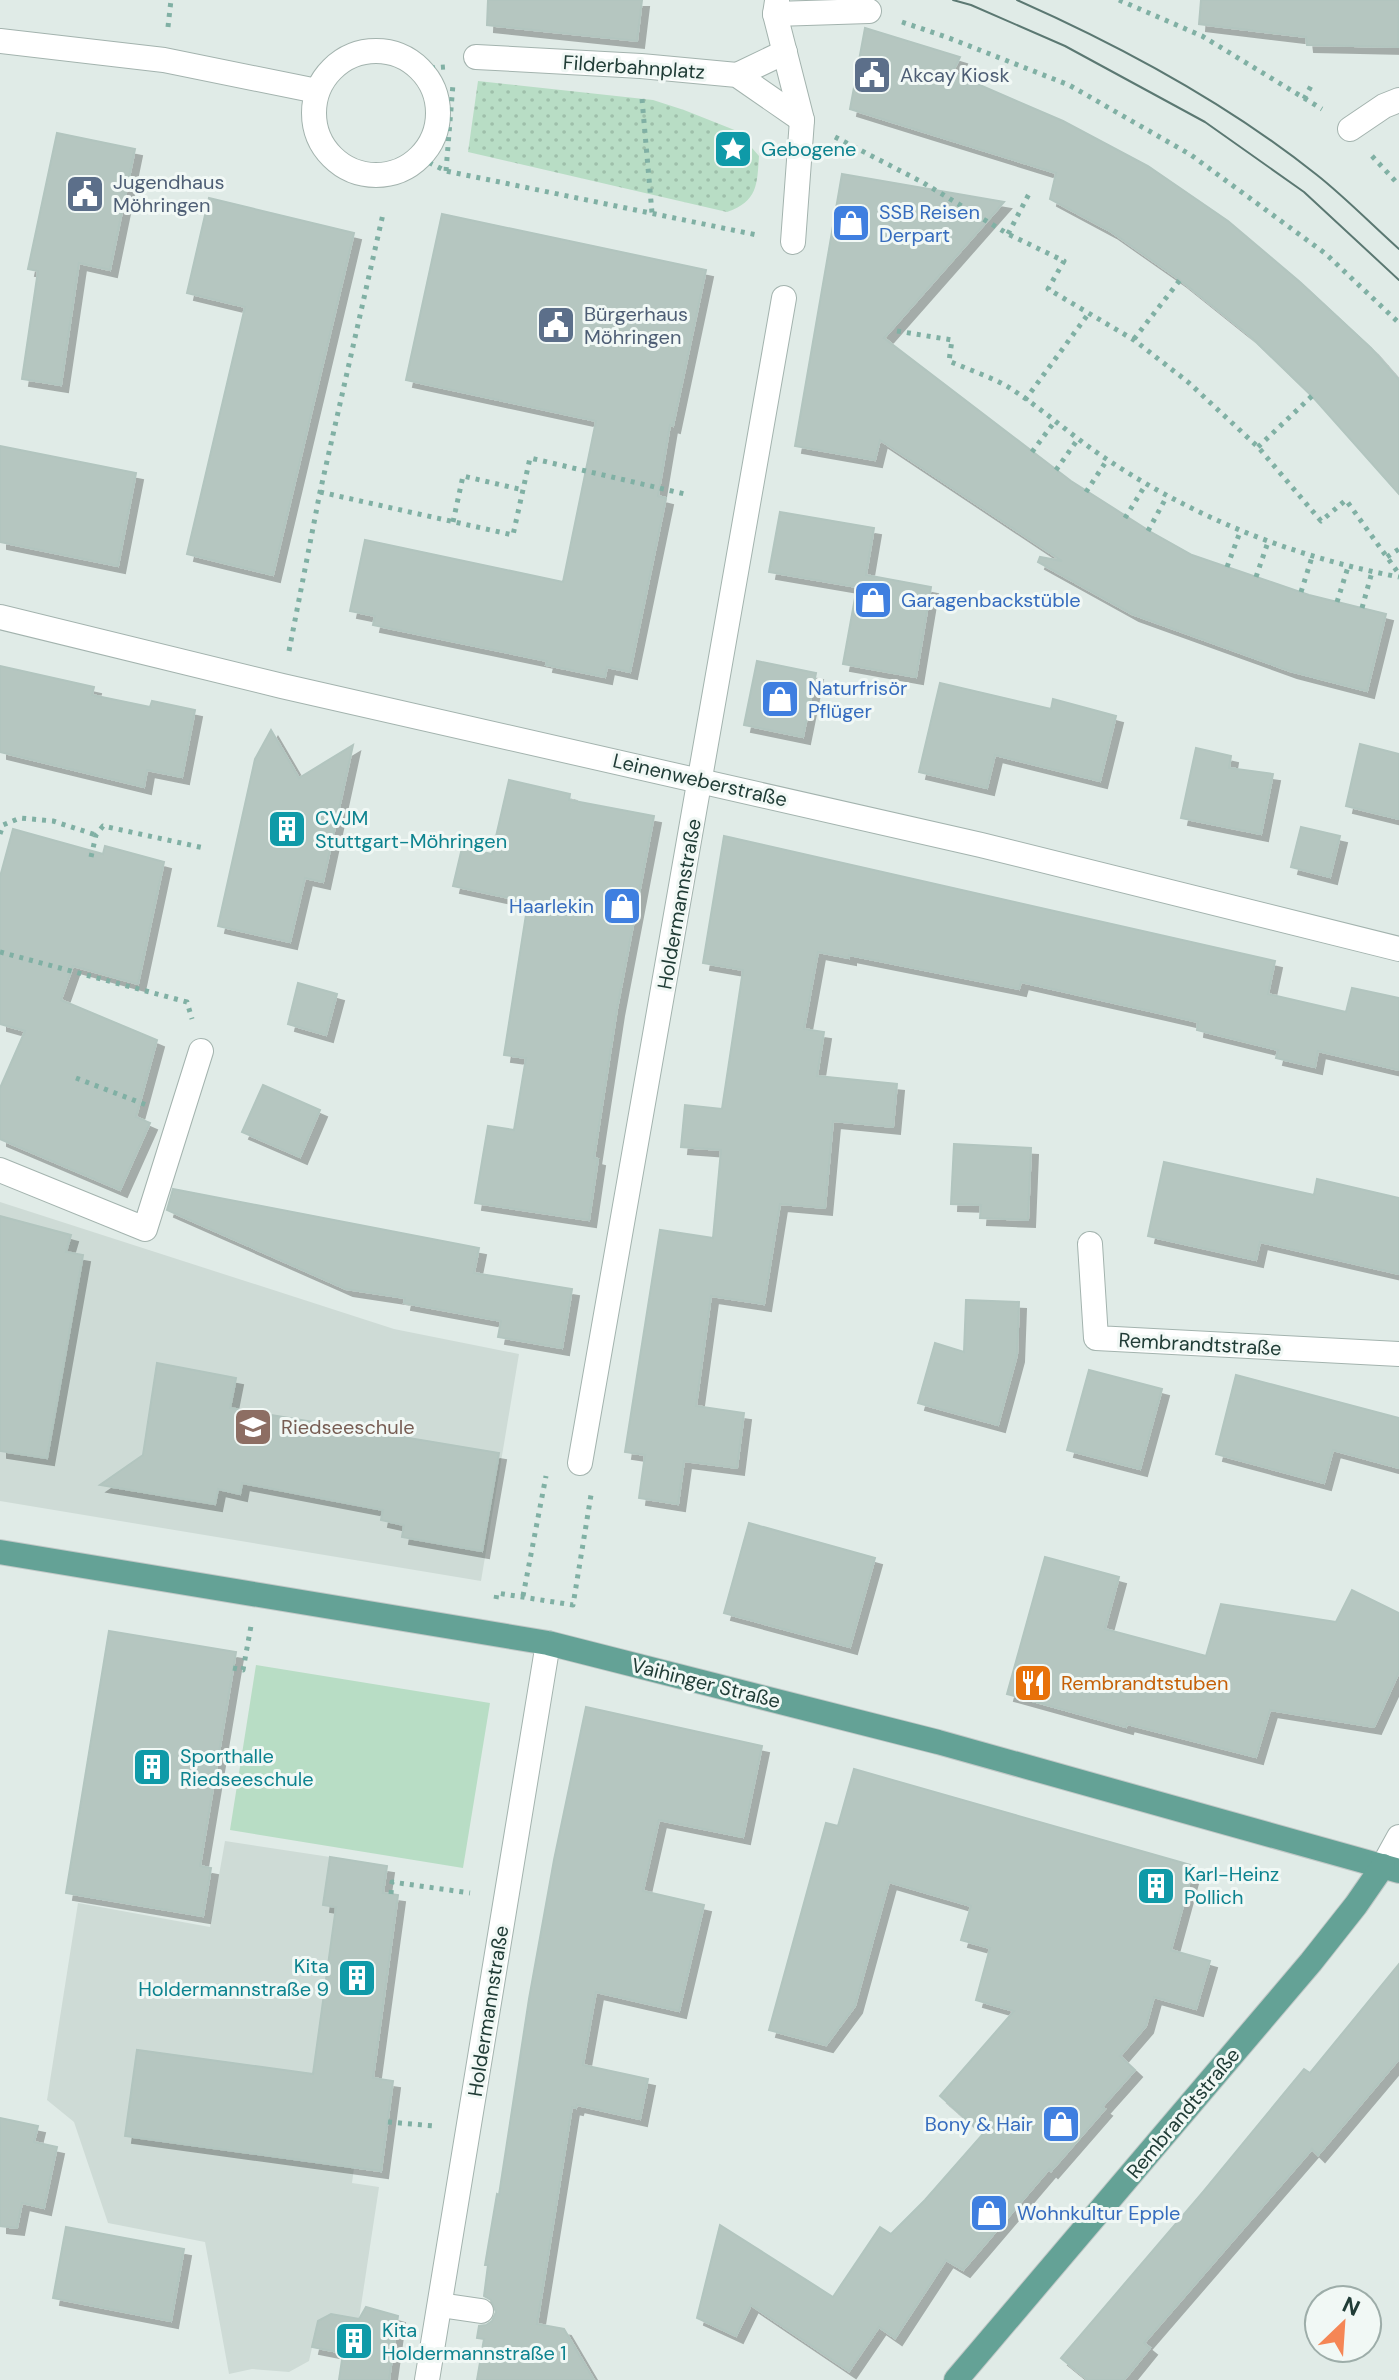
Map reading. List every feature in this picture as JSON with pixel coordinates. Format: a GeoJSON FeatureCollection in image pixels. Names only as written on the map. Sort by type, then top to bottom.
{"type":"FeatureCollection","features":[{"type":"Feature","properties":{"kind":"main road","name":"Vaihinger Straße"},"geometry":{"type":"LineString","coordinates":[[0,1552],[548,1643],[938,1742],[1391,1869]]}},
{"type":"Feature","properties":{"kind":"main road","name":"Rembrandtstraße"},"geometry":{"type":"LineString","coordinates":[[956,2380],[1391,1869]]}},
{"type":"Feature","properties":{"kind":"street"},"geometry":{"type":"LineString","coordinates":[[793,242],[802,120],[776,8],[869,11]]}},
{"type":"Feature","properties":{"kind":"street"},"geometry":{"type":"LineString","coordinates":[[0,41],[164,60],[317,91]]}},
{"type":"Feature","properties":{"kind":"street"},"geometry":{"type":"LineString","coordinates":[[383,50],[404,57],[421,69],[432,85],[438,104],[438,123],[432,142],[420,158],[405,168],[385,175],[364,174],[344,167],[328,153],[317,135],[313,114],[317,91],[326,74],[342,60],[362,51],[383,50]]}},
{"type":"Feature","properties":{"kind":"street"},"geometry":{"type":"LineString","coordinates":[[737,75],[785,52]]}},
{"type":"Feature","properties":{"kind":"street","name":"Filderbahnplatz"},"geometry":{"type":"LineString","coordinates":[[476,57],[737,75],[802,120]]}},
{"type":"Feature","properties":{"kind":"street"},"geometry":{"type":"LineString","coordinates":[[1350,129],[1384,106],[1399,100]]}},
{"type":"Feature","properties":{"kind":"street","name":"Holdermannstraße"},"geometry":{"type":"LineString","coordinates":[[580,1463],[784,298]]}},
{"type":"Feature","properties":{"kind":"street","name":"Leinenweberstraße"},"geometry":{"type":"LineString","coordinates":[[0,617],[282,686],[981,845],[1399,949]]}},
{"type":"Feature","properties":{"kind":"street"},"geometry":{"type":"LineString","coordinates":[[0,1170],[145,1229],[201,1051]]}},
{"type":"Feature","properties":{"kind":"street","name":"Rembrandtstraße"},"geometry":{"type":"LineString","coordinates":[[1090,1244],[1096,1338],[1399,1354]]}},
{"type":"Feature","properties":{"kind":"street","name":"Holdermannstraße"},"geometry":{"type":"LineString","coordinates":[[427,2380],[548,1643]]}},
{"type":"Feature","properties":{"kind":"street","name":"Rembrandtstraße"},"geometry":{"type":"LineString","coordinates":[[1391,1869],[1399,1837]]}},
{"type":"Feature","properties":{"kind":"street"},"geometry":{"type":"LineString","coordinates":[[440,2305],[481,2311]]}},
{"type":"Feature","properties":{"kind":"path"},"geometry":{"type":"LineString","coordinates":[[1119,0],[1202,36],[1341,120],[1350,129]]}},
{"type":"Feature","properties":{"kind":"path"},"geometry":{"type":"LineString","coordinates":[[869,11],[949,38],[1069,85],[1191,155],[1326,254],[1399,323]]}},
{"type":"Feature","properties":{"kind":"path"},"geometry":{"type":"LineString","coordinates":[[421,69],[454,67],[476,57]]}},
{"type":"Feature","properties":{"kind":"path"},"geometry":{"type":"LineString","coordinates":[[641,66],[642,113],[652,213]]}},
{"type":"Feature","properties":{"kind":"path"},"geometry":{"type":"LineString","coordinates":[[446,171],[454,67]]}},
{"type":"Feature","properties":{"kind":"path"},"geometry":{"type":"LineString","coordinates":[[1304,99],[1311,86]]}},
{"type":"Feature","properties":{"kind":"path"},"geometry":{"type":"LineString","coordinates":[[802,120],[922,182],[1008,234],[1064,261],[1048,289],[1134,340],[1188,382],[1258,447],[1321,521],[1346,500],[1399,575]]}},
{"type":"Feature","properties":{"kind":"path"},"geometry":{"type":"LineString","coordinates":[[420,158],[446,171],[793,242]]}},
{"type":"Feature","properties":{"kind":"path"},"geometry":{"type":"LineString","coordinates":[[1008,234],[1031,190]]}},
{"type":"Feature","properties":{"kind":"path"},"geometry":{"type":"LineString","coordinates":[[282,686],[320,492],[383,214]]}},
{"type":"Feature","properties":{"kind":"path"},"geometry":{"type":"LineString","coordinates":[[1134,340],[1180,280]]}},
{"type":"Feature","properties":{"kind":"path"},"geometry":{"type":"LineString","coordinates":[[1025,400],[1089,313]]}},
{"type":"Feature","properties":{"kind":"path"},"geometry":{"type":"LineString","coordinates":[[897,331],[952,340],[949,361],[1009,387],[1107,460],[1167,496],[1240,532],[1348,567],[1399,575]]}},
{"type":"Feature","properties":{"kind":"path"},"geometry":{"type":"LineString","coordinates":[[1258,447],[1312,396]]}},
{"type":"Feature","properties":{"kind":"path"},"geometry":{"type":"LineString","coordinates":[[1032,452],[1055,421]]}},
{"type":"Feature","properties":{"kind":"path"},"geometry":{"type":"LineString","coordinates":[[1056,470],[1078,439]]}},
{"type":"Feature","properties":{"kind":"path"},"geometry":{"type":"LineString","coordinates":[[320,492],[513,535],[530,458],[685,494]]}},
{"type":"Feature","properties":{"kind":"path"},"geometry":{"type":"LineString","coordinates":[[1086,492],[1107,460]]}},
{"type":"Feature","properties":{"kind":"path"},"geometry":{"type":"LineString","coordinates":[[453,522],[463,476],[523,490]]}},
{"type":"Feature","properties":{"kind":"path"},"geometry":{"type":"LineString","coordinates":[[1125,518],[1146,484]]}},
{"type":"Feature","properties":{"kind":"path"},"geometry":{"type":"LineString","coordinates":[[1148,531],[1167,496]]}},
{"type":"Feature","properties":{"kind":"path"},"geometry":{"type":"LineString","coordinates":[[1227,567],[1240,532]]}},
{"type":"Feature","properties":{"kind":"path"},"geometry":{"type":"LineString","coordinates":[[1256,577],[1268,542]]}},
{"type":"Feature","properties":{"kind":"path"},"geometry":{"type":"LineString","coordinates":[[1387,557],[1399,549]]}},
{"type":"Feature","properties":{"kind":"path"},"geometry":{"type":"LineString","coordinates":[[1301,592],[1312,557]]}},
{"type":"Feature","properties":{"kind":"path"},"geometry":{"type":"LineString","coordinates":[[1337,602],[1348,567]]}},
{"type":"Feature","properties":{"kind":"path"},"geometry":{"type":"LineString","coordinates":[[1362,608],[1372,572]]}},
{"type":"Feature","properties":{"kind":"path"},"geometry":{"type":"LineString","coordinates":[[0,834],[3,825],[20,818],[53,821],[96,835]]}},
{"type":"Feature","properties":{"kind":"path"},"geometry":{"type":"LineString","coordinates":[[91,857],[96,835],[103,826],[204,848]]}},
{"type":"Feature","properties":{"kind":"path"},"geometry":{"type":"LineString","coordinates":[[0,952],[187,1002],[201,1051]]}},
{"type":"Feature","properties":{"kind":"path"},"geometry":{"type":"LineString","coordinates":[[76,1078],[180,1118]]}},
{"type":"Feature","properties":{"kind":"path"},"geometry":{"type":"LineString","coordinates":[[523,1596],[547,1470],[580,1463],[591,1491],[573,1605]]}},
{"type":"Feature","properties":{"kind":"path"},"geometry":{"type":"LineString","coordinates":[[233,1668],[243,1670],[256,1595]]}},
{"type":"Feature","properties":{"kind":"path"},"geometry":{"type":"LineString","coordinates":[[391,1894],[392,1882],[507,1898]]}},
{"type":"Feature","properties":{"kind":"path"},"geometry":{"type":"LineString","coordinates":[[388,2122],[469,2129]]}},
{"type":"Feature","properties":{"kind":"shaded area","name":"Riedseeschule"},"geometry":{"type":"Polygon","coordinates":[[[0,1202],[394,1329],[519,1354],[481,1581],[0,1501],[0,1202]]]}},
{"type":"Feature","properties":{"kind":"shaded area"},"geometry":{"type":"Polygon","coordinates":[[[225,1841],[330,1857],[323,1905],[336,1907],[313,2074],[137,2050],[125,2135],[354,2168],[352,2183],[379,2187],[359,2319],[331,2314],[318,2321],[309,2361],[289,2372],[252,2369],[229,2374],[205,2242],[108,2223],[74,2122],[47,2100],[78,1903],[210,1927],[225,1841]]]}},
{"type":"Feature","properties":{"kind":"green space"},"geometry":{"type":"Polygon","coordinates":[[[478,81],[653,100],[737,131],[759,156],[754,191],[745,203],[727,212],[468,152],[478,81]]]}},
{"type":"Feature","properties":{"kind":"green space"},"geometry":{"type":"Polygon","coordinates":[[[256,1665],[490,1703],[463,1868],[230,1830],[256,1665]]]}},
{"type":"Feature","properties":{"kind":"building"},"geometry":{"type":"Polygon","coordinates":[[[488,0],[642,0],[637,41],[487,25],[488,0]]]}},
{"type":"Feature","properties":{"kind":"building"},"geometry":{"type":"Polygon","coordinates":[[[1201,0],[1399,0],[1398,47],[1307,45],[1306,37],[1199,24],[1201,0]]]}},
{"type":"Feature","properties":{"kind":"building"},"geometry":{"type":"Polygon","coordinates":[[[865,28],[960,57],[952,73],[1063,121],[1148,166],[1228,221],[1300,282],[1371,348],[1399,380],[1399,494],[1312,396],[1250,336],[1180,280],[1110,231],[1050,199],[1056,173],[850,109],[865,28]]]}},
{"type":"Feature","properties":{"kind":"building","name":"Jugendhaus Möhringen"},"geometry":{"type":"Polygon","coordinates":[[[57,133],[135,149],[110,270],[79,263],[61,385],[22,379],[38,271],[28,269],[57,133]]]}},
{"type":"Feature","properties":{"kind":"building"},"geometry":{"type":"Polygon","coordinates":[[[842,174],[1004,202],[884,338],[1071,481],[1192,555],[1309,595],[1386,614],[1367,691],[1290,671],[1132,614],[1038,562],[1040,557],[1062,561],[880,440],[875,460],[795,446],[842,174]]]}},
{"type":"Feature","properties":{"kind":"building"},"geometry":{"type":"Polygon","coordinates":[[[209,198],[354,233],[273,575],[187,554],[245,307],[187,293],[209,198]]]}},
{"type":"Feature","properties":{"kind":"building"},"geometry":{"type":"Polygon","coordinates":[[[442,214],[706,270],[673,426],[670,425],[658,496],[666,498],[630,672],[607,667],[605,677],[546,665],[547,661],[373,625],[375,616],[350,611],[365,540],[563,582],[596,421],[406,380],[442,214]]]}},
{"type":"Feature","properties":{"kind":"building"},"geometry":{"type":"Polygon","coordinates":[[[0,446],[136,473],[118,566],[0,542],[0,446]]]}},
{"type":"Feature","properties":{"kind":"building"},"geometry":{"type":"Polygon","coordinates":[[[780,512],[874,528],[866,575],[931,587],[916,677],[843,664],[857,587],[769,572],[780,512]]]}},
{"type":"Feature","properties":{"kind":"building","name":"Naturfrisör Pflüger"},"geometry":{"type":"Polygon","coordinates":[[[757,661],[816,673],[803,737],[744,725],[757,661]]]}},
{"type":"Feature","properties":{"kind":"building"},"geometry":{"type":"Polygon","coordinates":[[[0,666],[94,687],[92,695],[150,707],[152,701],[195,710],[182,777],[147,770],[144,787],[0,752],[0,666]]]}},
{"type":"Feature","properties":{"kind":"building"},"geometry":{"type":"Polygon","coordinates":[[[940,683],[1051,709],[1053,699],[1116,716],[1100,781],[995,755],[987,788],[919,772],[940,683]]]}},
{"type":"Feature","properties":{"kind":"building","name":"CVJM Stuttgart-Möhringen"},"geometry":{"type":"Polygon","coordinates":[[[271,730],[299,778],[353,745],[323,882],[305,878],[290,942],[218,926],[255,759],[271,730]]]}},
{"type":"Feature","properties":{"kind":"building"},"geometry":{"type":"Polygon","coordinates":[[[1360,744],[1399,754],[1399,819],[1346,806],[1360,744]]]}},
{"type":"Feature","properties":{"kind":"building"},"geometry":{"type":"Polygon","coordinates":[[[1196,748],[1231,756],[1229,768],[1273,774],[1261,834],[1181,818],[1196,748]]]}},
{"type":"Feature","properties":{"kind":"building"},"geometry":{"type":"Polygon","coordinates":[[[509,780],[570,794],[569,800],[654,816],[617,1009],[594,1158],[598,1159],[589,1220],[475,1203],[488,1126],[514,1130],[526,1058],[504,1055],[528,902],[453,886],[462,848],[492,854],[509,780]]]}},
{"type":"Feature","properties":{"kind":"building"},"geometry":{"type":"Polygon","coordinates":[[[1301,827],[1340,836],[1330,877],[1291,867],[1301,827]]]}},
{"type":"Feature","properties":{"kind":"building"},"geometry":{"type":"Polygon","coordinates":[[[13,829],[103,854],[105,846],[164,862],[138,984],[73,966],[61,1000],[157,1040],[136,1117],[150,1123],[120,1190],[0,1139],[0,1088],[25,1031],[0,1024],[0,877],[13,829]]]}},
{"type":"Feature","properties":{"kind":"building"},"geometry":{"type":"Polygon","coordinates":[[[724,836],[1275,961],[1268,994],[1346,1012],[1352,988],[1399,998],[1399,1070],[1318,1051],[1315,1067],[1276,1058],[1278,1050],[1197,1030],[1198,1022],[1021,982],[1019,989],[849,955],[849,958],[818,952],[804,1029],[824,1032],[817,1076],[897,1084],[893,1127],[833,1121],[825,1208],[780,1204],[764,1304],[711,1296],[696,1406],[744,1413],[737,1468],[684,1461],[678,1504],[639,1498],[645,1455],[625,1452],[660,1230],[713,1238],[721,1150],[681,1147],[685,1105],[722,1109],[743,970],[703,963],[724,836]]]}},
{"type":"Feature","properties":{"kind":"building"},"geometry":{"type":"Polygon","coordinates":[[[298,983],[337,994],[326,1035],[288,1024],[298,983]]]}},
{"type":"Feature","properties":{"kind":"building"},"geometry":{"type":"Polygon","coordinates":[[[263,1085],[320,1110],[300,1157],[242,1132],[263,1085]]]}},
{"type":"Feature","properties":{"kind":"building"},"geometry":{"type":"Polygon","coordinates":[[[954,1144],[1031,1148],[1028,1220],[980,1218],[981,1205],[951,1204],[954,1144]]]}},
{"type":"Feature","properties":{"kind":"building"},"geometry":{"type":"Polygon","coordinates":[[[1164,1162],[1314,1195],[1317,1179],[1399,1198],[1399,1274],[1260,1242],[1256,1260],[1148,1236],[1164,1162]]]}},
{"type":"Feature","properties":{"kind":"building"},"geometry":{"type":"Polygon","coordinates":[[[173,1189],[479,1248],[474,1273],[572,1289],[562,1348],[498,1337],[501,1321],[404,1303],[405,1298],[346,1289],[167,1210],[173,1189]]]}},
{"type":"Feature","properties":{"kind":"building"},"geometry":{"type":"Polygon","coordinates":[[[0,1216],[71,1235],[66,1252],[83,1255],[47,1458],[0,1451],[0,1216]]]}},
{"type":"Feature","properties":{"kind":"building"},"geometry":{"type":"Polygon","coordinates":[[[966,1300],[1019,1302],[1017,1355],[998,1425],[918,1403],[935,1343],[964,1352],[966,1300]]]}},
{"type":"Feature","properties":{"kind":"building"},"geometry":{"type":"Polygon","coordinates":[[[157,1363],[236,1378],[230,1408],[499,1453],[482,1551],[402,1537],[404,1525],[381,1520],[383,1510],[242,1483],[240,1494],[218,1489],[215,1504],[100,1485],[143,1455],[157,1363]]]}},
{"type":"Feature","properties":{"kind":"building"},"geometry":{"type":"Polygon","coordinates":[[[1089,1370],[1162,1389],[1140,1469],[1067,1450],[1089,1370]]]}},
{"type":"Feature","properties":{"kind":"building"},"geometry":{"type":"Polygon","coordinates":[[[1236,1375],[1399,1418],[1399,1468],[1333,1450],[1324,1483],[1216,1454],[1236,1375]]]}},
{"type":"Feature","properties":{"kind":"building"},"geometry":{"type":"Polygon","coordinates":[[[749,1523],[875,1558],[850,1647],[724,1613],[749,1523]]]}},
{"type":"Feature","properties":{"kind":"building"},"geometry":{"type":"Polygon","coordinates":[[[1045,1557],[1119,1577],[1105,1629],[1206,1656],[1221,1604],[1336,1622],[1352,1590],[1399,1613],[1399,1672],[1374,1727],[1270,1710],[1256,1757],[1127,1724],[1126,1727],[1007,1694],[1045,1557]]]}},
{"type":"Feature","properties":{"kind":"building","name":"Sporthalle Riedseeschule"},"geometry":{"type":"Polygon","coordinates":[[[109,1631],[236,1652],[200,1866],[211,1868],[203,1916],[66,1893],[109,1631]]]}},
{"type":"Feature","properties":{"kind":"building"},"geometry":{"type":"Polygon","coordinates":[[[586,1707],[762,1746],[743,1837],[659,1820],[643,1891],[704,1905],[679,2011],[596,1992],[583,2065],[648,2079],[640,2119],[577,2105],[576,2108],[572,2107],[537,2324],[564,2329],[594,2380],[477,2380],[484,2339],[477,2338],[479,2326],[492,2321],[496,2312],[491,2300],[484,2296],[488,2265],[485,2265],[554,1860],[586,1707]]]}},
{"type":"Feature","properties":{"kind":"building"},"geometry":{"type":"Polygon","coordinates":[[[854,1769],[1194,1866],[1171,1950],[1210,1961],[1196,2009],[1154,1997],[1146,2026],[1120,2056],[1135,2070],[1102,2107],[1105,2109],[963,2270],[946,2260],[895,2338],[879,2327],[849,2371],[751,2305],[736,2336],[697,2318],[720,2225],[833,2297],[880,2227],[891,2234],[983,2134],[940,2096],[1014,2011],[976,2000],[990,1948],[961,1940],[971,1906],[889,1882],[855,2006],[826,2045],[769,2030],[826,1823],[838,1826],[854,1769]]]}},
{"type":"Feature","properties":{"kind":"building","name":"Kita Holdermannstraße 9"},"geometry":{"type":"Polygon","coordinates":[[[330,1857],[387,1866],[383,1893],[398,1895],[373,2078],[393,2081],[381,2171],[125,2136],[137,2050],[313,2074],[336,1907],[323,1905],[330,1857]]]}},
{"type":"Feature","properties":{"kind":"building"},"geometry":{"type":"Polygon","coordinates":[[[1399,1964],[1399,2059],[1318,2155],[1312,2149],[1144,2343],[1150,2348],[1124,2380],[1088,2380],[1061,2358],[1304,2069],[1310,2073],[1399,1964]]]}},
{"type":"Feature","properties":{"kind":"building"},"geometry":{"type":"Polygon","coordinates":[[[0,2118],[38,2126],[34,2142],[57,2147],[44,2208],[22,2203],[17,2228],[0,2226],[0,2118]]]}},
{"type":"Feature","properties":{"kind":"building"},"geometry":{"type":"Polygon","coordinates":[[[66,2227],[184,2249],[171,2321],[53,2298],[66,2227]]]}},
{"type":"Feature","properties":{"kind":"building","name":"Kita Holdermannstraße 1"},"geometry":{"type":"Polygon","coordinates":[[[366,2307],[398,2316],[389,2380],[339,2380],[343,2353],[312,2347],[318,2321],[331,2314],[359,2319],[366,2307]]]}},
{"type":"Feature","properties":{"kind":"tram line"},"geometry":{"type":"LineString","coordinates":[[953,0],[1065,46],[1205,122],[1304,192],[1399,280]]}},
{"type":"Feature","properties":{"kind":"tram line"},"geometry":{"type":"LineString","coordinates":[[1017,0],[1135,57],[1247,124],[1328,184],[1399,249]]}},
{"type":"Feature","properties":{"kind":"place","name":"Akcay Kiosk"},"geometry":{"type":"Point","coordinates":[872,75]}},
{"type":"Feature","properties":{"kind":"place","name":"Gebogene"},"geometry":{"type":"Point","coordinates":[733,149]}},
{"type":"Feature","properties":{"kind":"place","name":"Jugendhaus Möhringen"},"geometry":{"type":"Point","coordinates":[85,194]}},
{"type":"Feature","properties":{"kind":"place","name":"SSB Reisen Derpart"},"geometry":{"type":"Point","coordinates":[851,223]}},
{"type":"Feature","properties":{"kind":"place","name":"Bürgerhaus Möhringen"},"geometry":{"type":"Point","coordinates":[556,325]}},
{"type":"Feature","properties":{"kind":"place","name":"Garagenbackstüble"},"geometry":{"type":"Point","coordinates":[873,600]}},
{"type":"Feature","properties":{"kind":"place","name":"Naturfrisör Pflüger"},"geometry":{"type":"Point","coordinates":[780,699]}},
{"type":"Feature","properties":{"kind":"place","name":"CVJM Stuttgart-Möhringen"},"geometry":{"type":"Point","coordinates":[287,829]}},
{"type":"Feature","properties":{"kind":"place","name":"Haarlekin"},"geometry":{"type":"Point","coordinates":[622,906]}},
{"type":"Feature","properties":{"kind":"place","name":"Riedseeschule"},"geometry":{"type":"Point","coordinates":[253,1427]}},
{"type":"Feature","properties":{"kind":"place","name":"Rembrandtstuben"},"geometry":{"type":"Point","coordinates":[1033,1683]}},
{"type":"Feature","properties":{"kind":"place","name":"Sporthalle Riedseeschule"},"geometry":{"type":"Point","coordinates":[152,1767]}},
{"type":"Feature","properties":{"kind":"place","name":"Karl-Heinz Pollich"},"geometry":{"type":"Point","coordinates":[1156,1886]}},
{"type":"Feature","properties":{"kind":"place","name":"Kita Holdermannstraße 9"},"geometry":{"type":"Point","coordinates":[357,1978]}},
{"type":"Feature","properties":{"kind":"place","name":"Bony & Hair"},"geometry":{"type":"Point","coordinates":[1061,2124]}},
{"type":"Feature","properties":{"kind":"place","name":"Wohnkultur Epple"},"geometry":{"type":"Point","coordinates":[989,2213]}},
{"type":"Feature","properties":{"kind":"place","name":"Kita Holdermannstraße 1"},"geometry":{"type":"Point","coordinates":[354,2341]}}]}
